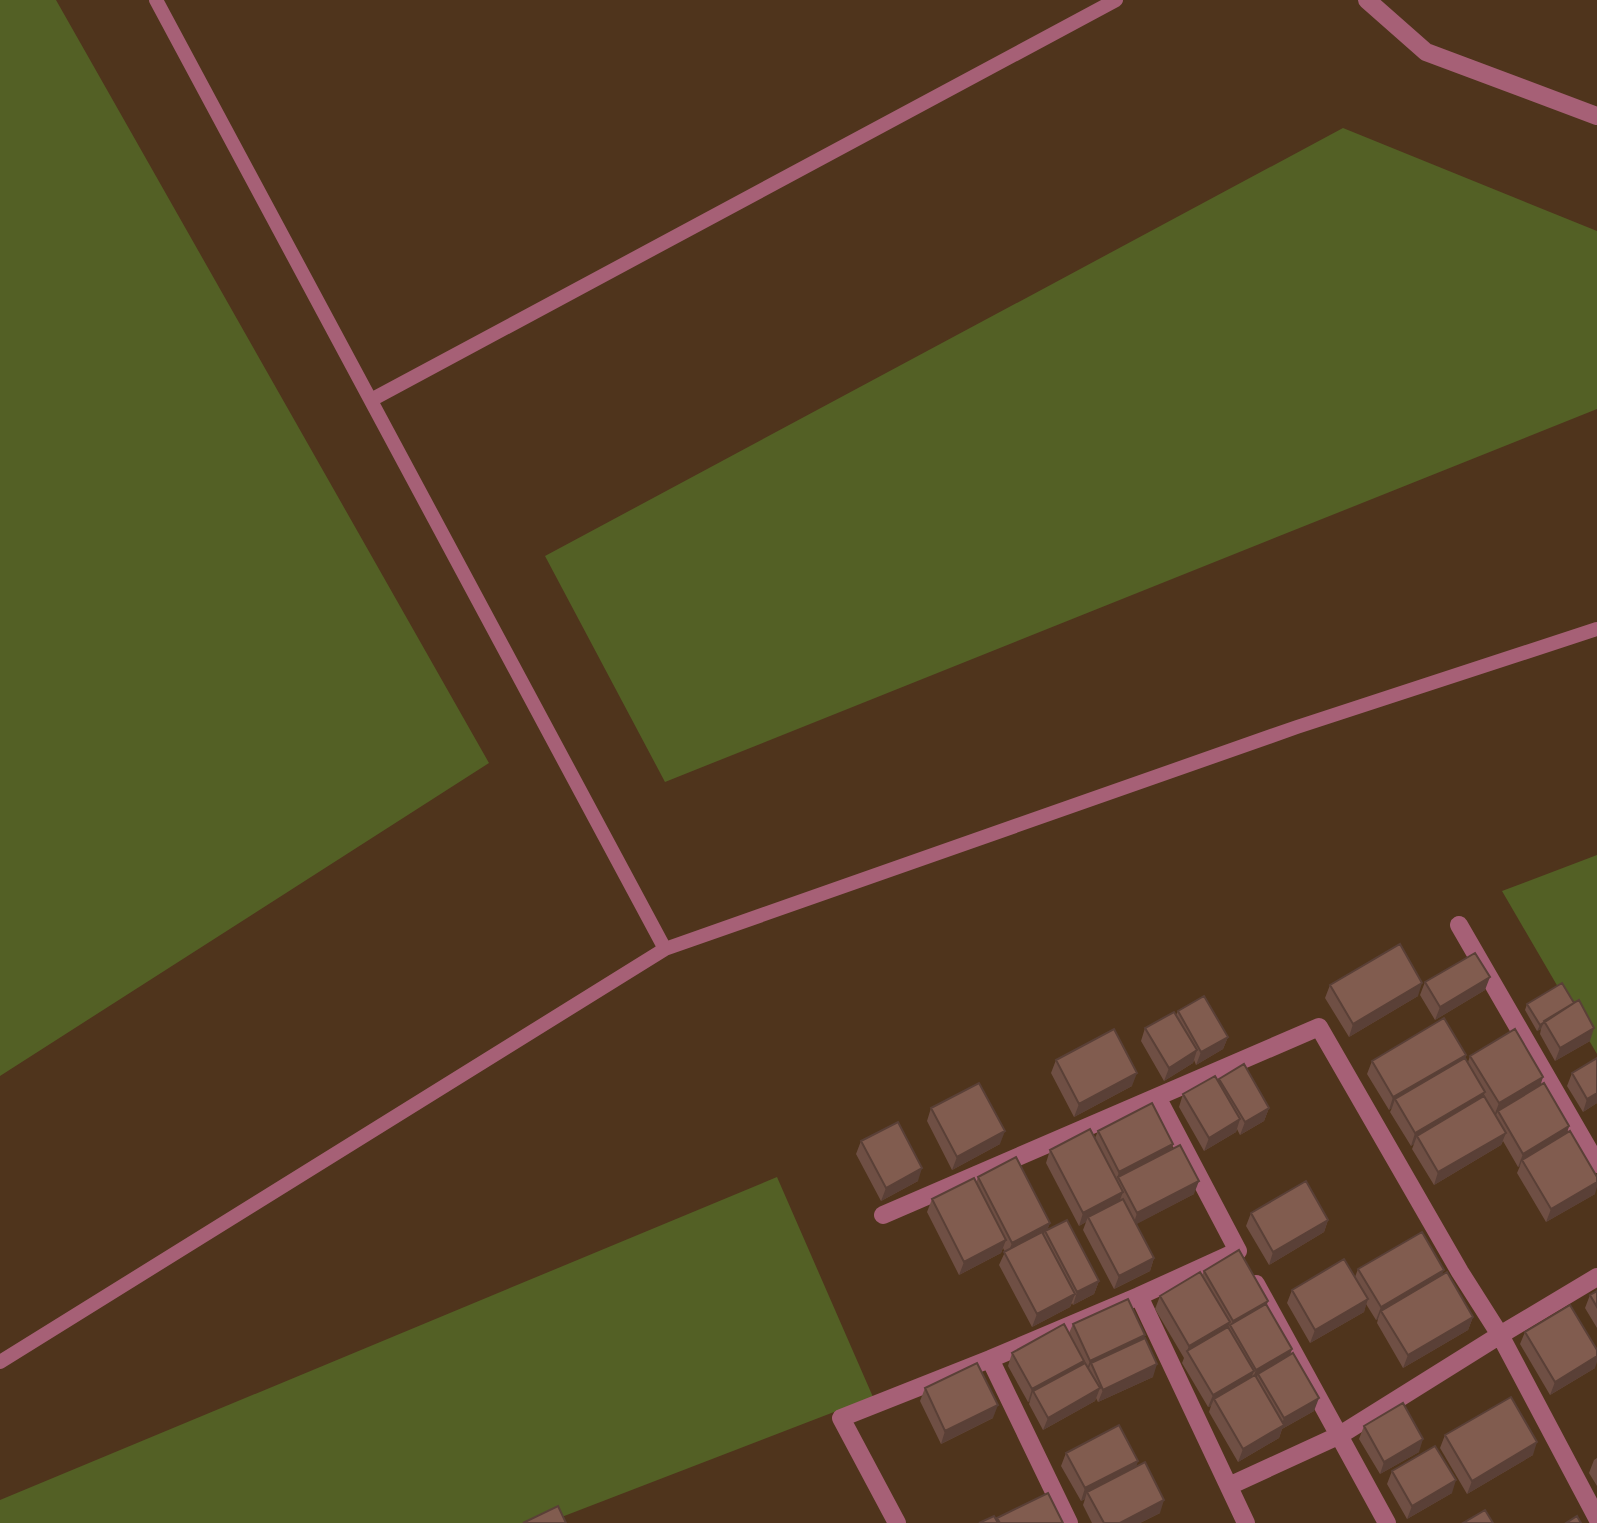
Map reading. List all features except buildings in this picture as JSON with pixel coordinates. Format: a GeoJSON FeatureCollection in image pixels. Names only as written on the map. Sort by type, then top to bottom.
{"type":"FeatureCollection","features":[{"type":"Feature","properties":{"kind":"street"},"geometry":{"type":"LineString","coordinates":[[1367,0],[1426,52],[1597,117]]}},
{"type":"Feature","properties":{"kind":"street"},"geometry":{"type":"LineString","coordinates":[[1459,925],[1597,1164]]}},
{"type":"Feature","properties":{"kind":"street"},"geometry":{"type":"LineString","coordinates":[[883,1215],[1319,1027],[1460,1272],[1500,1335],[1597,1518]]}},
{"type":"Feature","properties":{"kind":"street"},"geometry":{"type":"LineString","coordinates":[[1157,1097],[1244,1263],[1387,1523]]}},
{"type":"Feature","properties":{"kind":"street"},"geometry":{"type":"LineString","coordinates":[[897,1523],[841,1418],[1139,1296],[1244,1263]]}},
{"type":"Feature","properties":{"kind":"street"},"geometry":{"type":"LineString","coordinates":[[1229,1486],[1340,1435],[1597,1277]]}},
{"type":"Feature","properties":{"kind":"street"},"geometry":{"type":"LineString","coordinates":[[1139,1296],[1246,1523]]}},
{"type":"Feature","properties":{"kind":"street"},"geometry":{"type":"LineString","coordinates":[[990,1359],[1069,1523]]}},
{"type":"Feature","properties":{"kind":"lane"},"geometry":{"type":"LineString","coordinates":[[156,0],[666,949]]}},
{"type":"Feature","properties":{"kind":"lane"},"geometry":{"type":"LineString","coordinates":[[371,400],[1116,0]]}},
{"type":"Feature","properties":{"kind":"lane"},"geometry":{"type":"LineString","coordinates":[[0,1362],[666,949],[1297,727],[1597,629]]}},
{"type":"Feature","properties":{"kind":"green space"},"geometry":{"type":"Polygon","coordinates":[[[0,0],[56,0],[489,763],[0,1076],[0,0]]]}},
{"type":"Feature","properties":{"kind":"green space"},"geometry":{"type":"Polygon","coordinates":[[[1343,128],[1597,231],[1597,409],[665,782],[545,556],[1343,128]]]}},
{"type":"Feature","properties":{"kind":"green space"},"geometry":{"type":"Polygon","coordinates":[[[1597,855],[1597,1054],[1502,891],[1597,855]]]}},
{"type":"Feature","properties":{"kind":"green space"},"geometry":{"type":"Polygon","coordinates":[[[777,1177],[873,1397],[546,1523],[0,1523],[0,1500],[777,1177]]]}}]}
